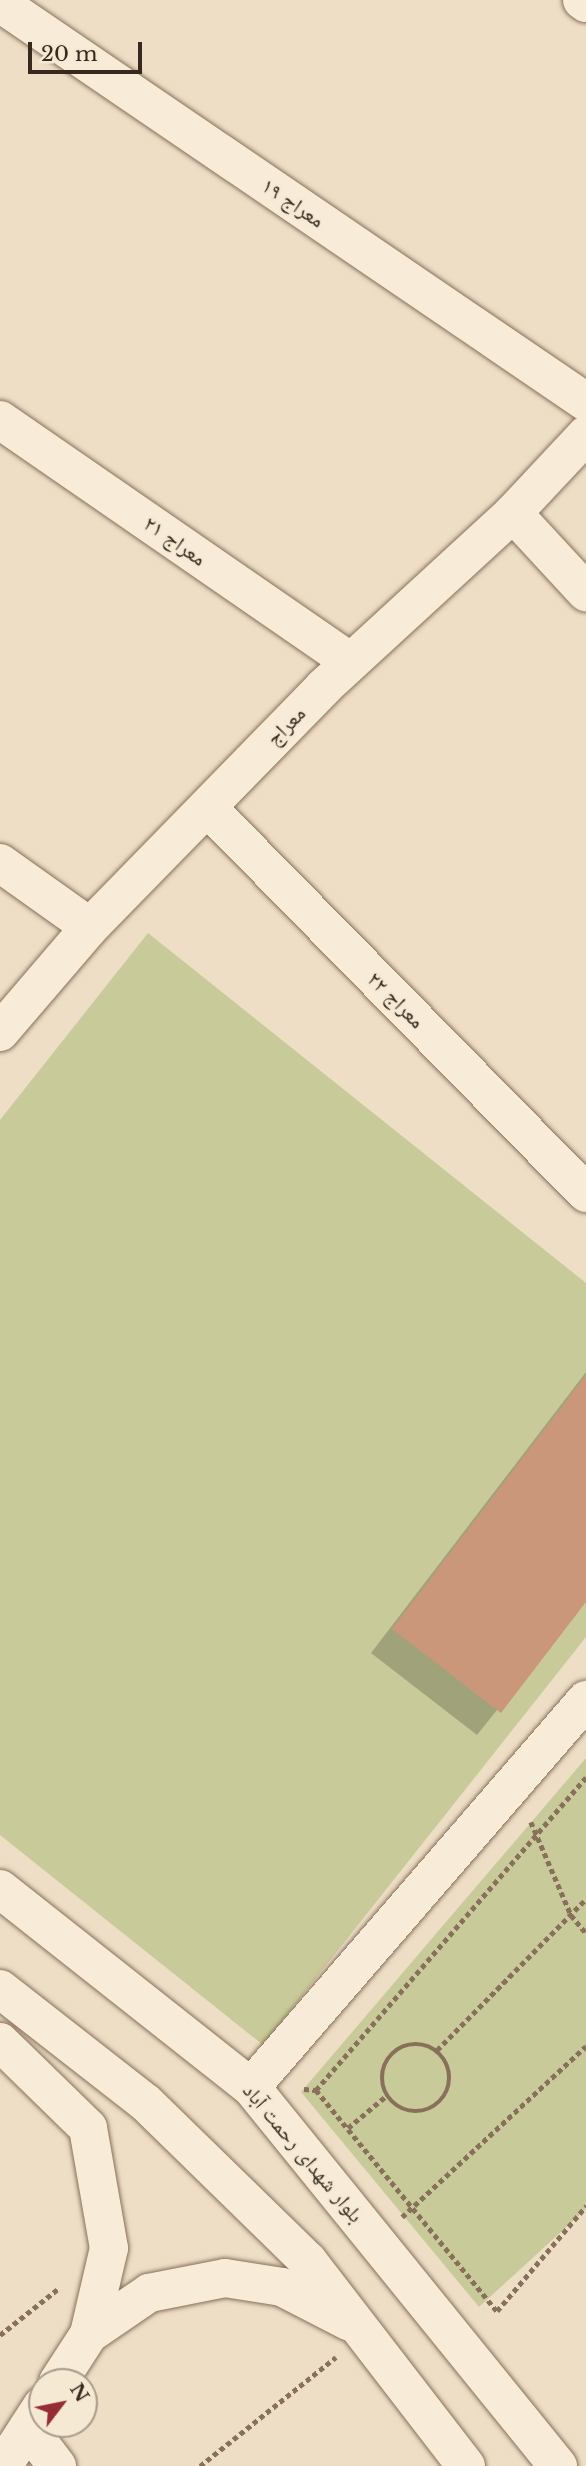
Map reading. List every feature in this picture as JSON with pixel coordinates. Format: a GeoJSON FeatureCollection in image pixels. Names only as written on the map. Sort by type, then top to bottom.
{"type":"FeatureCollection","features":[{"type":"Feature","properties":{"kind":"street","name":"معراج ۱۹"},"geometry":{"type":"LineString","coordinates":[[0,4],[586,402]]}},
{"type":"Feature","properties":{"kind":"street","name":"معراج ۲۱"},"geometry":{"type":"LineString","coordinates":[[0,420],[350,661]]}},
{"type":"Feature","properties":{"kind":"street","name":"معراج"},"geometry":{"type":"LineString","coordinates":[[0,1032],[90,927],[350,661],[513,513],[586,435]]}},
{"type":"Feature","properties":{"kind":"street"},"geometry":{"type":"LineString","coordinates":[[513,513],[586,592]]}},
{"type":"Feature","properties":{"kind":"street","name":"معراج ۲۲"},"geometry":{"type":"LineString","coordinates":[[207,807],[586,1193]]}},
{"type":"Feature","properties":{"kind":"street"},"geometry":{"type":"LineString","coordinates":[[0,863],[90,927]]}},
{"type":"Feature","properties":{"kind":"street"},"geometry":{"type":"LineString","coordinates":[[251,2087],[586,1700]]}},
{"type":"Feature","properties":{"kind":"street","name":"بلوار شهدای رحمت آباد"},"geometry":{"type":"LineString","coordinates":[[0,1889],[251,2087],[558,2466]]}},
{"type":"Feature","properties":{"kind":"street"},"geometry":{"type":"LineString","coordinates":[[0,1989],[205,2157],[368,2331],[466,2466]]}},
{"type":"Feature","properties":{"kind":"street"},"geometry":{"type":"LineString","coordinates":[[0,2042],[88,2127],[108,2248],[89,2334],[67,2368]]}},
{"type":"Feature","properties":{"kind":"street"},"geometry":{"type":"LineString","coordinates":[[89,2334],[149,2293],[225,2278],[282,2287],[368,2331]]}},
{"type":"Feature","properties":{"kind":"street"},"geometry":{"type":"LineString","coordinates":[[3,2466],[28,2428]]}},
{"type":"Feature","properties":{"kind":"street"},"geometry":{"type":"LineString","coordinates":[[44,2438],[57,2466]]}},
{"type":"Feature","properties":{"kind":"path"},"geometry":{"type":"LineString","coordinates":[[316,2090],[586,1777]]}},
{"type":"Feature","properties":{"kind":"path"},"geometry":{"type":"LineString","coordinates":[[510,1788],[537,1832],[571,1915],[586,1933]]}},
{"type":"Feature","properties":{"kind":"path"},"geometry":{"type":"LineString","coordinates":[[437,2050],[586,1899]]}},
{"type":"Feature","properties":{"kind":"path"},"geometry":{"type":"LineString","coordinates":[[415,2043],[437,2050],[450,2070],[447,2095],[429,2110],[405,2111],[386,2096],[381,2073],[392,2052],[415,2043]]}},
{"type":"Feature","properties":{"kind":"path"},"geometry":{"type":"LineString","coordinates":[[376,2241],[586,2046]]}},
{"type":"Feature","properties":{"kind":"path"},"geometry":{"type":"LineString","coordinates":[[251,2087],[316,2090],[498,2311],[586,2206]]}},
{"type":"Feature","properties":{"kind":"path"},"geometry":{"type":"LineString","coordinates":[[348,2128],[386,2096]]}},
{"type":"Feature","properties":{"kind":"path"},"geometry":{"type":"LineString","coordinates":[[0,2335],[108,2248]]}},
{"type":"Feature","properties":{"kind":"path"},"geometry":{"type":"LineString","coordinates":[[200,2466],[368,2331]]}},
{"type":"Feature","properties":{"kind":"green space"},"geometry":{"type":"Polygon","coordinates":[[[148,933],[586,1283],[586,1637],[263,2045],[0,1835],[0,1120],[148,933]]]}},
{"type":"Feature","properties":{"kind":"green space"},"geometry":{"type":"Polygon","coordinates":[[[586,1758],[586,2209],[479,2307],[301,2092],[586,1758]]]}},
{"type":"Feature","properties":{"kind":"building"},"geometry":{"type":"Polygon","coordinates":[[[586,1375],[586,1602],[501,1713],[392,1629],[586,1375]]]}}]}
